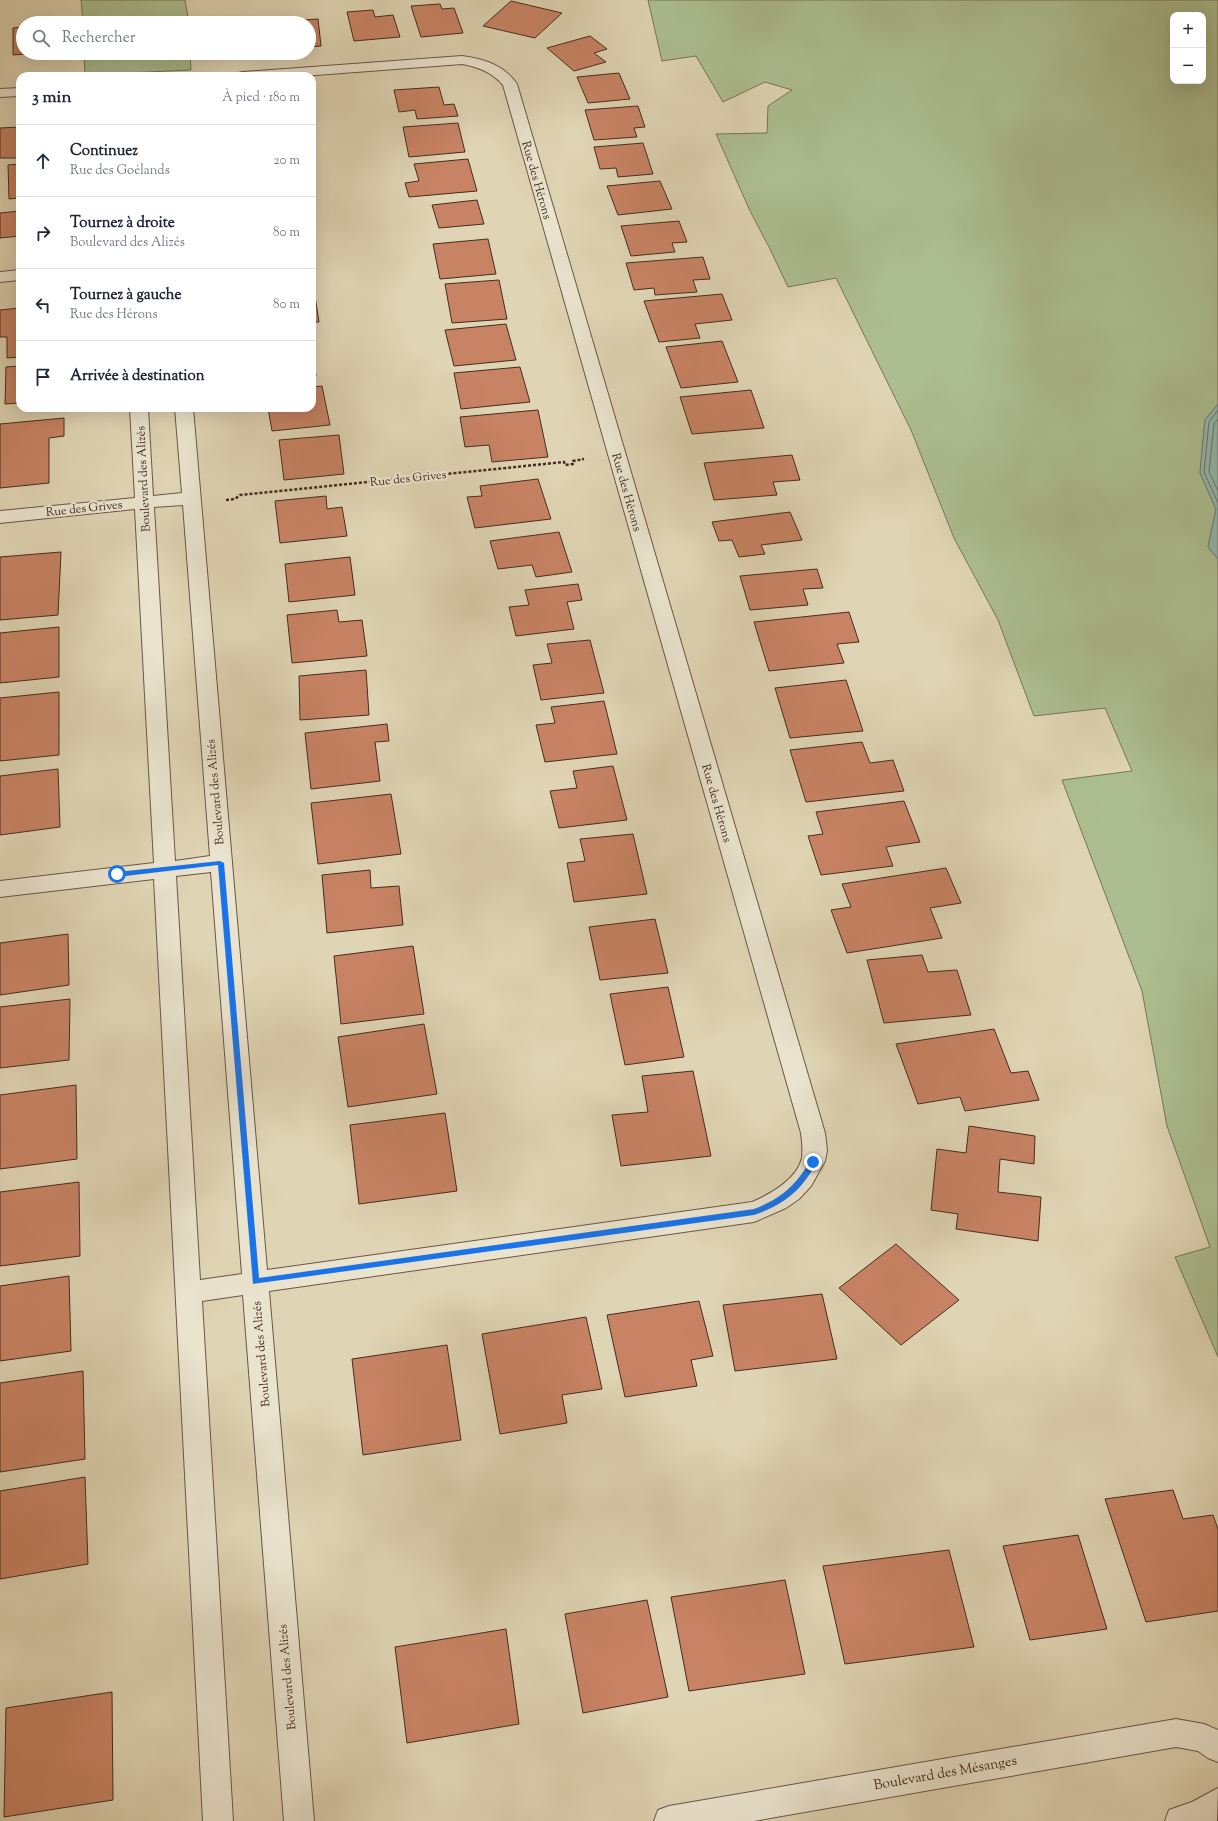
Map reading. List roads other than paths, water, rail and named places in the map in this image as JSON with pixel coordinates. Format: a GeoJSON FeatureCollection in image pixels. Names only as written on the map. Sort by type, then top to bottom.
{"type":"FeatureCollection","features":[{"type":"Feature","properties":{"kind":"street","name":"Rue des Hérons"},"geometry":{"type":"LineString","coordinates":[[189,1292],[754,1212],[774,1205],[791,1193],[803,1179],[813,1162],[815,1148],[813,1133],[510,84],[503,75],[493,68],[480,63],[462,60],[298,72]]}},
{"type":"Feature","properties":{"kind":"street"},"geometry":{"type":"LineString","coordinates":[[0,93],[16,92]]}},
{"type":"Feature","properties":{"kind":"street"},"geometry":{"type":"LineString","coordinates":[[0,277],[16,275]]}},
{"type":"Feature","properties":{"kind":"street","name":"Boulevard des Alizés"},"geometry":{"type":"LineString","coordinates":[[140,412],[164,869],[218,1821]]}},
{"type":"Feature","properties":{"kind":"street","name":"Boulevard des Alizés"},"geometry":{"type":"LineString","coordinates":[[184,412],[299,1821]]}},
{"type":"Feature","properties":{"kind":"street","name":"Rue des Grives"},"geometry":{"type":"LineString","coordinates":[[0,517],[192,498]]}},
{"type":"Feature","properties":{"kind":"street"},"geometry":{"type":"LineString","coordinates":[[0,889],[220,863]]}},
{"type":"Feature","properties":{"kind":"street","name":"Boulevard des Mésanges"},"geometry":{"type":"LineString","coordinates":[[669,1821],[1176,1733],[1204,1738],[1218,1748]]}},
{"type":"Feature","properties":{"kind":"street"},"geometry":{"type":"LineString","coordinates":[[1180,1821],[1199,1815],[1218,1803]]}},
{"type":"Feature","properties":{"kind":"water"},"geometry":{"type":"Polygon","coordinates":[[[1218,404],[1218,559],[1208,547],[1216,509],[1200,473],[1205,420],[1218,404]]]}}]}
